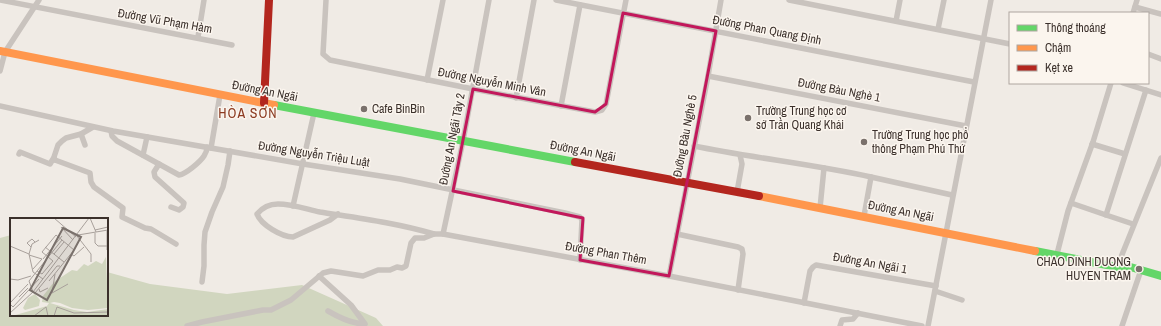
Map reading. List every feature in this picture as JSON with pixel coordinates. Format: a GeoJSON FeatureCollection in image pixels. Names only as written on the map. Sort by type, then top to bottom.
{"type":"FeatureCollection","features":[{"type":"Feature","properties":{"kind":"main road"},"geometry":{"type":"LineString","coordinates":[[264,103],[269,0]]}},
{"type":"Feature","properties":{"kind":"main road","name":"Đường An Ngãi"},"geometry":{"type":"LineString","coordinates":[[2,51],[314,113],[864,216],[1117,266],[1127,266],[1161,276]]}},
{"type":"Feature","properties":{"kind":"street","name":"Đường Vũ Phạm Hàm"},"geometry":{"type":"LineString","coordinates":[[0,0],[232,45]]}},
{"type":"Feature","properties":{"kind":"street"},"geometry":{"type":"LineString","coordinates":[[0,71],[2,51],[39,0]]}},
{"type":"Feature","properties":{"kind":"street"},"geometry":{"type":"LineString","coordinates":[[198,38],[204,0]]}},
{"type":"Feature","properties":{"kind":"street","name":"Đường Nguyễn Minh Vân"},"geometry":{"type":"LineString","coordinates":[[326,0],[323,49],[325,58],[516,98],[595,112],[602,110],[606,104],[626,0]]}},
{"type":"Feature","properties":{"kind":"street"},"geometry":{"type":"LineString","coordinates":[[427,80],[443,0]]}},
{"type":"Feature","properties":{"kind":"street","name":"Đường An Ngãi Tây 2"},"geometry":{"type":"LineString","coordinates":[[444,234],[489,0]]}},
{"type":"Feature","properties":{"kind":"street"},"geometry":{"type":"LineString","coordinates":[[516,98],[534,0]]}},
{"type":"Feature","properties":{"kind":"street","name":"Đường Phan Quang Định"},"geometry":{"type":"LineString","coordinates":[[556,0],[974,82]]}},
{"type":"Feature","properties":{"kind":"street","name":"Đường Bàu Nghè 5"},"geometry":{"type":"LineString","coordinates":[[669,276],[708,76],[721,0]]}},
{"type":"Feature","properties":{"kind":"street"},"geometry":{"type":"LineString","coordinates":[[789,0],[1009,44]]}},
{"type":"Feature","properties":{"kind":"street"},"geometry":{"type":"LineString","coordinates":[[896,21],[900,0]]}},
{"type":"Feature","properties":{"kind":"street"},"geometry":{"type":"LineString","coordinates":[[938,29],[944,0]]}},
{"type":"Feature","properties":{"kind":"street"},"geometry":{"type":"LineString","coordinates":[[928,326],[990,0]]}},
{"type":"Feature","properties":{"kind":"street"},"geometry":{"type":"LineString","coordinates":[[1133,12],[1137,0]]}},
{"type":"Feature","properties":{"kind":"street"},"geometry":{"type":"LineString","coordinates":[[561,106],[580,5]]}},
{"type":"Feature","properties":{"kind":"street"},"geometry":{"type":"LineString","coordinates":[[1135,7],[1161,14]]}},
{"type":"Feature","properties":{"kind":"street"},"geometry":{"type":"LineString","coordinates":[[1149,54],[1161,59]]}},
{"type":"Feature","properties":{"kind":"street","name":"Đường Bàu Nghè 1"},"geometry":{"type":"LineString","coordinates":[[708,76],[966,126]]}},
{"type":"Feature","properties":{"kind":"street"},"geometry":{"type":"LineString","coordinates":[[1057,254],[1071,202],[1092,144],[1111,84]]}},
{"type":"Feature","properties":{"kind":"street"},"geometry":{"type":"LineString","coordinates":[[1127,84],[1161,94]]}},
{"type":"Feature","properties":{"kind":"street"},"geometry":{"type":"LineString","coordinates":[[1106,215],[1146,90]]}},
{"type":"Feature","properties":{"kind":"street"},"geometry":{"type":"LineString","coordinates":[[111,131],[112,136],[115,139],[177,175],[182,174],[205,156],[209,147],[220,95]]}},
{"type":"Feature","properties":{"kind":"street","name":"Đường Nguyễn Triệu Luật"},"geometry":{"type":"LineString","coordinates":[[0,106],[111,131],[400,179],[580,217],[582,220],[580,260]]}},
{"type":"Feature","properties":{"kind":"street"},"geometry":{"type":"LineString","coordinates":[[293,206],[314,113]]}},
{"type":"Feature","properties":{"kind":"street"},"geometry":{"type":"LineString","coordinates":[[55,160],[54,158],[58,145],[62,141],[66,138],[81,134],[93,127]]}},
{"type":"Feature","properties":{"kind":"street"},"geometry":{"type":"LineString","coordinates":[[81,134],[85,145]]}},
{"type":"Feature","properties":{"kind":"street"},"geometry":{"type":"LineString","coordinates":[[143,154],[147,137]]}},
{"type":"Feature","properties":{"kind":"street"},"geometry":{"type":"LineString","coordinates":[[1092,144],[1125,154]]}},
{"type":"Feature","properties":{"kind":"street"},"geometry":{"type":"LineString","coordinates":[[694,146],[824,168],[952,195]]}},
{"type":"Feature","properties":{"kind":"street"},"geometry":{"type":"LineString","coordinates":[[202,282],[205,232],[222,187],[228,166],[230,151]]}},
{"type":"Feature","properties":{"kind":"street"},"geometry":{"type":"LineString","coordinates":[[19,154],[20,152],[50,164],[53,159],[90,173],[92,185],[122,206],[122,217],[151,230],[176,244]]}},
{"type":"Feature","properties":{"kind":"street"},"geometry":{"type":"LineString","coordinates":[[737,192],[742,164],[740,155]]}},
{"type":"Feature","properties":{"kind":"street"},"geometry":{"type":"LineString","coordinates":[[1117,266],[1161,158]]}},
{"type":"Feature","properties":{"kind":"street"},"geometry":{"type":"LineString","coordinates":[[159,164],[154,172],[155,177],[184,203],[183,207],[178,211],[171,207]]}},
{"type":"Feature","properties":{"kind":"street"},"geometry":{"type":"LineString","coordinates":[[820,208],[824,168]]}},
{"type":"Feature","properties":{"kind":"street"},"geometry":{"type":"LineString","coordinates":[[864,216],[871,177]]}},
{"type":"Feature","properties":{"kind":"street"},"geometry":{"type":"LineString","coordinates":[[1071,202],[1133,224]]}},
{"type":"Feature","properties":{"kind":"street","name":"Đường Phan Thêm"},"geometry":{"type":"LineString","coordinates":[[338,214],[330,220],[293,238],[287,237],[262,223],[257,214],[261,209],[267,206],[286,204],[391,223],[434,234],[444,234],[669,276],[922,326]]}},
{"type":"Feature","properties":{"kind":"street"},"geometry":{"type":"LineString","coordinates":[[187,326],[263,310],[271,310],[291,300],[323,273],[331,271],[363,276],[378,270],[390,270],[397,267],[402,268],[406,266],[411,243],[415,238],[424,238],[434,234]]}},
{"type":"Feature","properties":{"kind":"street"},"geometry":{"type":"LineString","coordinates":[[677,234],[742,249],[743,254],[738,290]]}},
{"type":"Feature","properties":{"kind":"street","name":"Đường An Ngãi 1"},"geometry":{"type":"LineString","coordinates":[[804,302],[810,271],[816,265],[935,288]]}},
{"type":"Feature","properties":{"kind":"street"},"geometry":{"type":"LineString","coordinates":[[1122,326],[1142,270]]}},
{"type":"Feature","properties":{"kind":"street"},"geometry":{"type":"LineString","coordinates":[[319,276],[351,305],[365,324],[358,324],[348,321],[328,311]]}},
{"type":"Feature","properties":{"kind":"street"},"geometry":{"type":"LineString","coordinates":[[935,288],[962,300]]}},
{"type":"Feature","properties":{"kind":"street"},"geometry":{"type":"LineString","coordinates":[[841,323],[844,310]]}},
{"type":"Feature","properties":{"kind":"street"},"geometry":{"type":"LineString","coordinates":[[841,323],[853,319],[858,313]]}},
{"type":"Feature","properties":{"kind":"highlighted area"},"geometry":{"type":"Polygon","coordinates":[[[623,13],[716,31],[669,276],[580,260],[583,218],[453,191],[473,89],[595,112],[606,104],[623,13]]]}},
{"type":"Feature","properties":{"kind":"green space"},"geometry":{"type":"Polygon","coordinates":[[[10,235],[10,316],[108,316],[108,272],[150,284],[227,294],[302,285],[376,318],[383,326],[0,326],[0,238],[10,235]]]}},
{"type":"Feature","properties":{"kind":"traffic: fast"},"geometry":{"type":"LineString","coordinates":[[274,105],[575,162]]}},
{"type":"Feature","properties":{"kind":"traffic: fast"},"geometry":{"type":"LineString","coordinates":[[1035,251],[1117,267],[1127,266],[1161,276]]}},
{"type":"Feature","properties":{"kind":"traffic: slow"},"geometry":{"type":"LineString","coordinates":[[0,51],[274,105]]}},
{"type":"Feature","properties":{"kind":"traffic: slow"},"geometry":{"type":"LineString","coordinates":[[759,196],[1035,251]]}},
{"type":"Feature","properties":{"kind":"traffic: jam"},"geometry":{"type":"LineString","coordinates":[[264,103],[269,0]]}},
{"type":"Feature","properties":{"kind":"traffic: jam"},"geometry":{"type":"LineString","coordinates":[[575,162],[759,196]]}},
{"type":"Feature","properties":{"kind":"place","name":"Cafe BinBin"},"geometry":{"type":"Point","coordinates":[364,109]}},
{"type":"Feature","properties":{"kind":"place","name":"Trường Trung học cơ sở Trần Quang Khải"},"geometry":{"type":"Point","coordinates":[748,118]}},
{"type":"Feature","properties":{"kind":"place","name":"Trường Trung học phổ thông Phạm Phú Thứ"},"geometry":{"type":"Point","coordinates":[864,142]}},
{"type":"Feature","properties":{"kind":"place","name":"CHAO DINH DUONG HUYEN TRAM"},"geometry":{"type":"Point","coordinates":[1139,269]}},
{"type":"Feature","properties":{"kind":"district","name":"HÒA SƠN"},"geometry":{"type":"Point","coordinates":[248,113]}}]}
